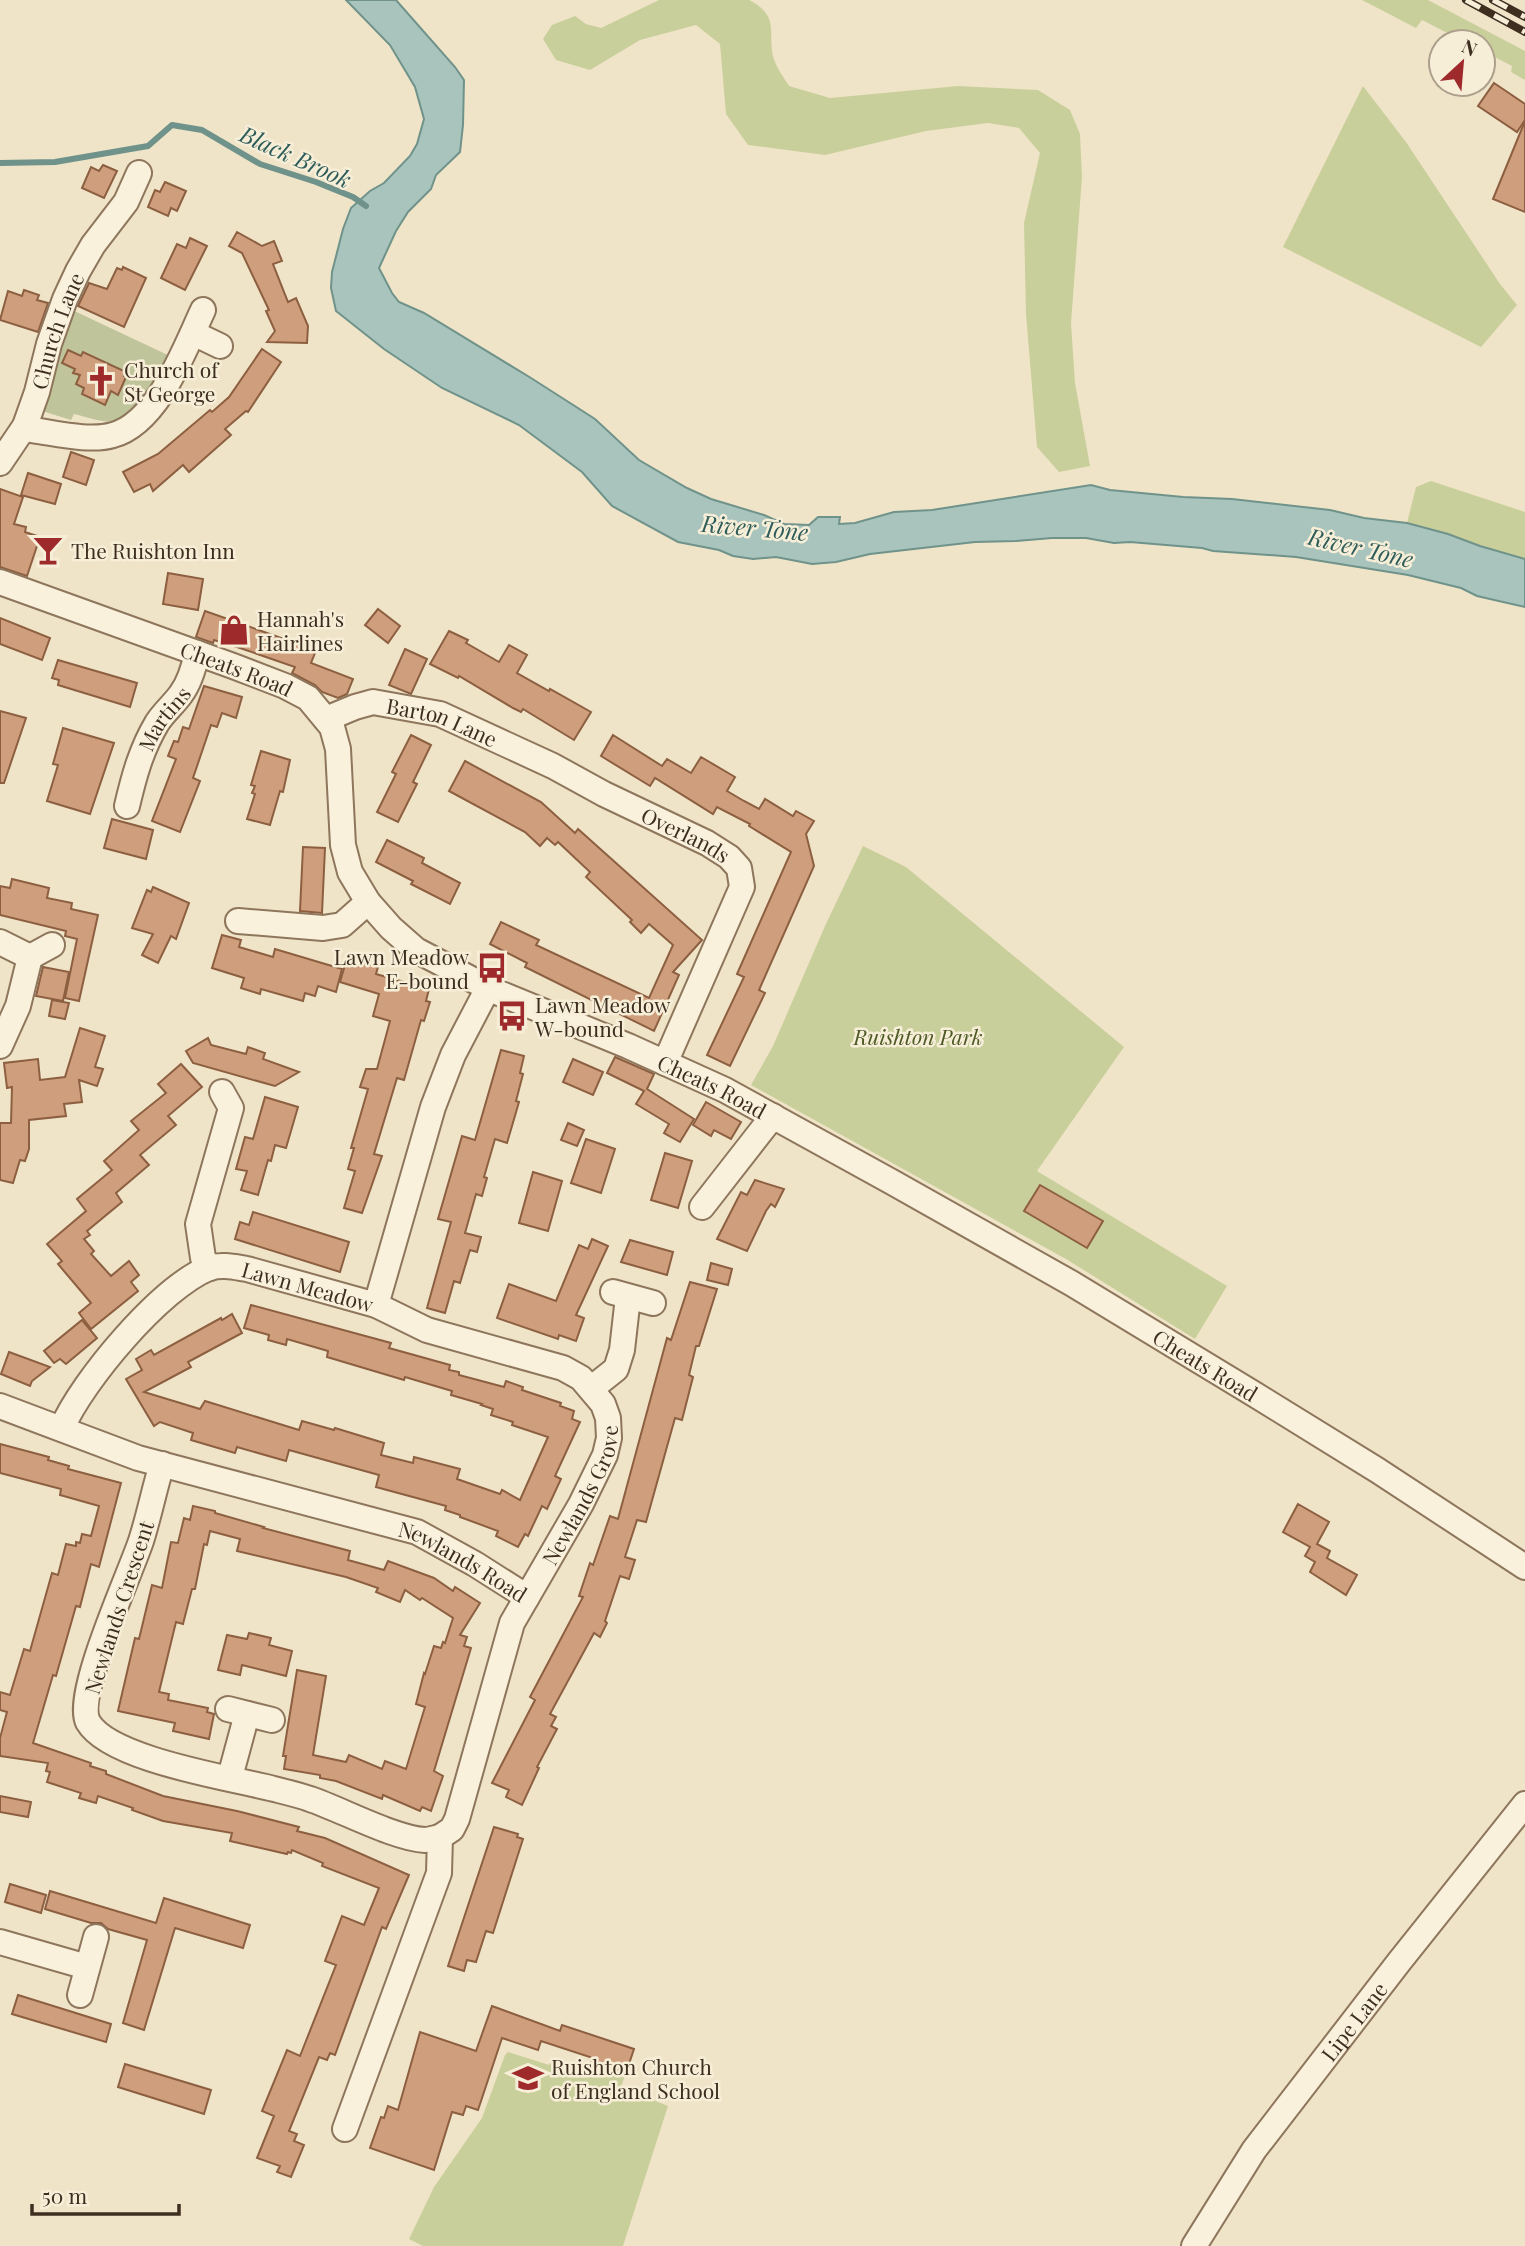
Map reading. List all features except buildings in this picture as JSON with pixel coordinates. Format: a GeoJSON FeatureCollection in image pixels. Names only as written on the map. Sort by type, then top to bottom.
{"type":"FeatureCollection","features":[{"type":"Feature","properties":{"kind":"street","name":"Church Lane"},"geometry":{"type":"LineString","coordinates":[[0,463],[25,426],[65,299],[93,245],[134,206],[139,173]]}},
{"type":"Feature","properties":{"kind":"street"},"geometry":{"type":"LineString","coordinates":[[25,426],[32,430],[80,437],[113,435],[135,423],[163,390],[203,310]]}},
{"type":"Feature","properties":{"kind":"street"},"geometry":{"type":"LineString","coordinates":[[192,332],[220,346]]}},
{"type":"Feature","properties":{"kind":"street","name":"Cheats Road"},"geometry":{"type":"LineString","coordinates":[[0,582],[285,686],[307,698],[332,727],[338,748],[343,845],[349,872],[368,902],[391,928],[416,950],[488,988],[665,1063],[773,1116],[1071,1283],[1299,1422],[1525,1567]]}},
{"type":"Feature","properties":{"kind":"street","name":"Martins"},"geometry":{"type":"LineString","coordinates":[[137,794],[138,761],[168,707],[180,695],[190,678],[197,653]]}},
{"type":"Feature","properties":{"kind":"street","name":"Barton Lane"},"geometry":{"type":"LineString","coordinates":[[326,719],[373,702],[440,714],[553,766]]}},
{"type":"Feature","properties":{"kind":"street","name":"Overlands"},"geometry":{"type":"LineString","coordinates":[[553,766],[604,794],[707,843],[729,857],[739,868],[742,887],[736,904],[665,1063]]}},
{"type":"Feature","properties":{"kind":"street"},"geometry":{"type":"LineString","coordinates":[[238,921],[323,928],[341,925],[368,902]]}},
{"type":"Feature","properties":{"kind":"street"},"geometry":{"type":"LineString","coordinates":[[0,942],[30,957]]}},
{"type":"Feature","properties":{"kind":"street"},"geometry":{"type":"LineString","coordinates":[[0,1046],[18,1006],[30,957],[52,945]]}},
{"type":"Feature","properties":{"kind":"street","name":"Lawn Meadow"},"geometry":{"type":"LineString","coordinates":[[62,1428],[93,1376],[140,1322],[182,1285],[210,1268],[227,1265],[247,1269],[376,1305],[433,1107],[453,1055],[488,988]]}},
{"type":"Feature","properties":{"kind":"street"},"geometry":{"type":"LineString","coordinates":[[210,1268],[203,1258],[198,1224],[233,1100]]}},
{"type":"Feature","properties":{"kind":"street"},"geometry":{"type":"LineString","coordinates":[[702,1207],[773,1116]]}},
{"type":"Feature","properties":{"kind":"street","name":"Newlands Grove"},"geometry":{"type":"LineString","coordinates":[[592,1388],[616,1369],[622,1350],[620,1294],[653,1303]]}},
{"type":"Feature","properties":{"kind":"street","name":"Newlands Grove"},"geometry":{"type":"LineString","coordinates":[[376,1305],[427,1330],[563,1368],[581,1378],[603,1404],[608,1418],[609,1438],[605,1455],[582,1504],[527,1597]]}},
{"type":"Feature","properties":{"kind":"street","name":"Newlands Road"},"geometry":{"type":"LineString","coordinates":[[0,1406],[162,1464],[417,1532],[527,1597],[512,1623],[457,1819],[452,1829],[440,1837]]}},
{"type":"Feature","properties":{"kind":"street","name":"Newlands Crescent"},"geometry":{"type":"LineString","coordinates":[[162,1464],[141,1539],[88,1686],[85,1712],[88,1722],[115,1744],[172,1765],[309,1798],[424,1840],[440,1837]]}},
{"type":"Feature","properties":{"kind":"street"},"geometry":{"type":"LineString","coordinates":[[230,1777],[238,1711],[272,1720]]}},
{"type":"Feature","properties":{"kind":"street","name":"Lipe Lane"},"geometry":{"type":"LineString","coordinates":[[1194,2246],[1254,2150],[1398,1962],[1525,1804]]}},
{"type":"Feature","properties":{"kind":"street"},"geometry":{"type":"LineString","coordinates":[[343,2111],[439,1873],[440,1837]]}},
{"type":"Feature","properties":{"kind":"street"},"geometry":{"type":"LineString","coordinates":[[80,1995],[96,1937]]}},
{"type":"Feature","properties":{"kind":"street"},"geometry":{"type":"LineString","coordinates":[[0,1942],[87,1967]]}},
{"type":"Feature","properties":{"kind":"green space"},"geometry":{"type":"Polygon","coordinates":[[[659,0],[749,0],[759,6],[770,20],[772,53],[789,86],[830,98],[958,86],[1038,90],[1070,110],[1080,134],[1082,177],[1071,323],[1075,383],[1090,466],[1059,472],[1037,447],[1026,314],[1024,223],[1040,153],[1019,128],[988,123],[926,131],[825,155],[748,145],[726,114],[720,44],[696,25],[640,40],[590,70],[556,60],[543,39],[552,25],[575,16],[586,24],[601,28],[659,0]]]}},
{"type":"Feature","properties":{"kind":"green space"},"geometry":{"type":"Polygon","coordinates":[[[1362,0],[1428,0],[1481,28],[1438,28],[1422,20],[1416,28],[1362,0]]]}},
{"type":"Feature","properties":{"kind":"green space"},"geometry":{"type":"Polygon","coordinates":[[[1497,36],[1525,51],[1525,80],[1511,72],[1512,66],[1497,58],[1497,36]]]}},
{"type":"Feature","properties":{"kind":"green space"},"geometry":{"type":"Polygon","coordinates":[[[1363,86],[1406,142],[1500,284],[1517,305],[1481,347],[1283,247],[1363,86]]]}},
{"type":"Feature","properties":{"kind":"green space"},"geometry":{"type":"Polygon","coordinates":[[[68,308],[172,357],[142,404],[126,418],[107,422],[74,414],[71,420],[39,410],[68,308]]]}},
{"type":"Feature","properties":{"kind":"green space"},"geometry":{"type":"Polygon","coordinates":[[[1431,481],[1525,512],[1525,559],[1407,523],[1416,487],[1431,481]]]}},
{"type":"Feature","properties":{"kind":"green space","name":"Ruishton Park"},"geometry":{"type":"Polygon","coordinates":[[[863,846],[906,867],[1124,1047],[1037,1171],[1227,1286],[1195,1339],[1066,1259],[751,1085],[773,1046],[863,846]]]}},
{"type":"Feature","properties":{"kind":"green space"},"geometry":{"type":"Polygon","coordinates":[[[508,2052],[549,2065],[552,2061],[587,2073],[591,2062],[626,2073],[621,2087],[668,2106],[623,2246],[423,2246],[409,2239],[434,2187],[482,2118],[508,2052]]]}},
{"type":"Feature","properties":{"kind":"water","name":"River Tone"},"geometry":{"type":"Polygon","coordinates":[[[346,0],[396,0],[464,80],[460,152],[436,175],[431,189],[408,212],[379,268],[392,293],[399,302],[424,313],[595,419],[639,460],[687,488],[784,524],[809,525],[818,517],[840,517],[839,524],[855,523],[894,512],[932,510],[1091,485],[1110,490],[1330,510],[1364,518],[1407,523],[1525,559],[1525,607],[1408,575],[1296,557],[1130,542],[1114,543],[1086,538],[975,542],[870,554],[836,562],[812,564],[776,557],[753,559],[733,556],[719,550],[678,542],[612,506],[582,472],[519,425],[442,388],[384,349],[336,311],[331,288],[332,272],[351,208],[384,183],[410,156],[417,144],[424,119],[415,87],[390,45],[346,0]]]}},
{"type":"Feature","properties":{"kind":"waterway","name":"Black Brook"},"geometry":{"type":"LineString","coordinates":[[0,163],[55,162],[148,146],[172,125],[202,130],[260,164],[316,182],[353,197],[366,206]]}},
{"type":"Feature","properties":{"kind":"railway"},"geometry":{"type":"LineString","coordinates":[[1466,0],[1525,32]]}},
{"type":"Feature","properties":{"kind":"railway"},"geometry":{"type":"LineString","coordinates":[[1493,0],[1525,17]]}},
{"type":"Feature","properties":{"kind":"place","name":"Church of St George"},"geometry":{"type":"Point","coordinates":[101,381]}},
{"type":"Feature","properties":{"kind":"place","name":"The Ruishton Inn"},"geometry":{"type":"Point","coordinates":[48,550]}},
{"type":"Feature","properties":{"kind":"place","name":"Hannah's Hairlines"},"geometry":{"type":"Point","coordinates":[234,630]}},
{"type":"Feature","properties":{"kind":"place","name":"Lawn Meadow E-bound"},"geometry":{"type":"Point","coordinates":[492,968]}},
{"type":"Feature","properties":{"kind":"place","name":"Lawn Meadow W-bound"},"geometry":{"type":"Point","coordinates":[512,1016]}},
{"type":"Feature","properties":{"kind":"place","name":"Ruishton Church of England School"},"geometry":{"type":"Point","coordinates":[528,2078]}}]}
